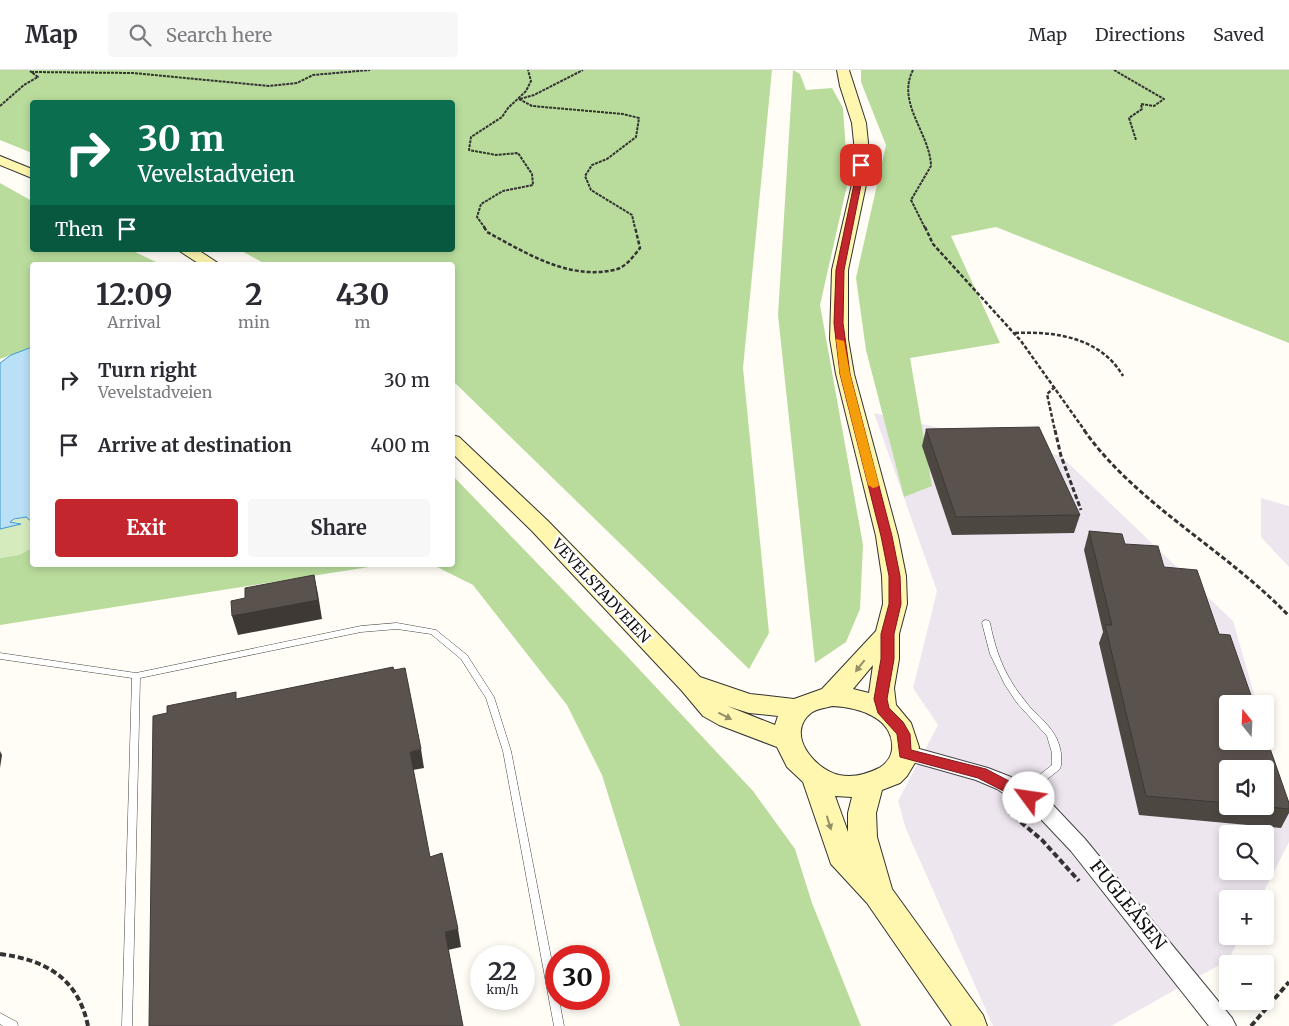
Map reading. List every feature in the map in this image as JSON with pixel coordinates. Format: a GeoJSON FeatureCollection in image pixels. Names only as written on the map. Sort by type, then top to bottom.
{"type":"FeatureCollection","features":[{"type":"Feature","properties":{"kind":"main road","name":"VEVELSTADVEIEN"},"geometry":{"type":"LineString","coordinates":[[844,70],[846,86],[859,123],[862,152],[860,180],[840,270],[839,339],[847,383],[892,560],[895,604],[887,634],[888,659],[883,673],[880,699],[883,710]]}},
{"type":"Feature","properties":{"kind":"main road"},"geometry":{"type":"LineString","coordinates":[[0,160],[30,173]]}},
{"type":"Feature","properties":{"kind":"main road"},"geometry":{"type":"LineString","coordinates":[[190,252],[208,262]]}},
{"type":"Feature","properties":{"kind":"main road","name":"VEVELSTADVEIEN"},"geometry":{"type":"LineString","coordinates":[[455,444],[511,498],[691,684],[712,710],[786,740]]}},
{"type":"Feature","properties":{"kind":"main road","name":"VEVELSTADVEIEN"},"geometry":{"type":"LineString","coordinates":[[831,696],[887,634]]}},
{"type":"Feature","properties":{"kind":"main road","name":"VEVELSTADVEIEN"},"geometry":{"type":"LineString","coordinates":[[691,684],[749,703],[800,708],[814,700],[831,696],[858,699],[883,710],[898,725],[903,734],[905,754]]}},
{"type":"Feature","properties":{"kind":"main road"},"geometry":{"type":"LineString","coordinates":[[800,708],[789,723],[786,740],[795,760],[814,777],[842,786],[870,784],[893,773],[901,764],[905,754]]}},
{"type":"Feature","properties":{"kind":"main road"},"geometry":{"type":"LineString","coordinates":[[814,777],[841,855],[878,894],[971,1026]]}},
{"type":"Feature","properties":{"kind":"main road"},"geometry":{"type":"LineString","coordinates":[[870,784],[862,806],[860,822],[865,850],[878,894]]}},
{"type":"Feature","properties":{"kind":"street","name":"FUGLEÅSEN"},"geometry":{"type":"LineString","coordinates":[[905,754],[981,773],[1022,794],[1044,809],[1078,845],[1224,1026]]}},
{"type":"Feature","properties":{"kind":"lane"},"geometry":{"type":"LineString","coordinates":[[986,623],[991,649],[1003,676],[1021,702],[1046,726],[1057,747],[1057,766],[1022,794]]}},
{"type":"Feature","properties":{"kind":"lane"},"geometry":{"type":"LineString","coordinates":[[0,656],[136,676],[361,629],[397,626],[433,632],[464,657],[490,697],[507,751],[559,1026]]}},
{"type":"Feature","properties":{"kind":"lane"},"geometry":{"type":"LineString","coordinates":[[127,1026],[136,676]]}},
{"type":"Feature","properties":{"kind":"lane"},"geometry":{"type":"LineString","coordinates":[[0,1018],[13,1026]]}},
{"type":"Feature","properties":{"kind":"path"},"geometry":{"type":"LineString","coordinates":[[31,71],[133,73],[269,86],[297,82],[313,75],[370,70]]}},
{"type":"Feature","properties":{"kind":"path"},"geometry":{"type":"LineString","coordinates":[[519,100],[532,106],[623,114],[639,118],[636,137],[619,148],[607,159],[592,165],[585,176],[591,190],[632,214],[640,248],[630,261],[615,270],[571,271],[538,260],[487,232],[477,217],[481,204],[503,191],[533,185],[532,174],[518,153],[496,155],[470,150],[470,137],[482,127],[502,118],[508,108],[519,100],[531,83],[531,74],[528,70]]}},
{"type":"Feature","properties":{"kind":"path"},"geometry":{"type":"LineString","coordinates":[[519,100],[534,96],[583,70]]}},
{"type":"Feature","properties":{"kind":"path"},"geometry":{"type":"LineString","coordinates":[[913,70],[907,81],[907,91],[928,144],[932,164],[930,172],[912,197],[912,203],[933,244],[1014,333],[1102,454],[1116,470],[1243,571],[1273,598],[1289,616]]}},
{"type":"Feature","properties":{"kind":"path"},"geometry":{"type":"LineString","coordinates":[[1114,70],[1164,99],[1154,106],[1141,104],[1142,109],[1129,118],[1136,140]]}},
{"type":"Feature","properties":{"kind":"path"},"geometry":{"type":"LineString","coordinates":[[0,106],[24,85],[38,77],[31,71]]}},
{"type":"Feature","properties":{"kind":"path"},"geometry":{"type":"LineString","coordinates":[[1014,333],[1050,333],[1083,343],[1111,358],[1124,376]]}},
{"type":"Feature","properties":{"kind":"path"},"geometry":{"type":"LineString","coordinates":[[1055,387],[1047,394],[1061,456],[1081,510]]}},
{"type":"Feature","properties":{"kind":"path"},"geometry":{"type":"LineString","coordinates":[[1022,794],[1010,804],[1010,813],[1042,840],[1080,882]]}},
{"type":"Feature","properties":{"kind":"path"},"geometry":{"type":"LineString","coordinates":[[0,954],[28,958],[45,964],[58,973],[82,1000],[88,1026]]}},
{"type":"Feature","properties":{"kind":"path"},"geometry":{"type":"LineString","coordinates":[[1251,1026],[1289,982]]}},
{"type":"Feature","properties":{"kind":"shaded area"},"geometry":{"type":"Polygon","coordinates":[[[874,413],[1061,456],[1233,621],[1254,695],[1219,695],[1219,750],[1271,750],[1273,760],[1219,760],[1219,815],[1274,815],[1274,762],[1289,813],[1289,842],[1274,871],[1274,825],[1219,825],[1219,880],[1270,880],[1265,890],[1219,890],[1219,945],[1236,945],[1231,955],[1219,955],[1219,965],[1111,1026],[993,1026],[906,829],[898,801],[938,725],[913,688],[937,591],[874,413]]]}},
{"type":"Feature","properties":{"kind":"shaded area"},"geometry":{"type":"Polygon","coordinates":[[[1261,498],[1289,506],[1289,567],[1261,537],[1261,498]]]}},
{"type":"Feature","properties":{"kind":"green space"},"geometry":{"type":"Polygon","coordinates":[[[0,70],[772,70],[743,368],[769,633],[749,669],[455,383],[455,262],[262,262],[244,252],[455,252],[455,100],[30,100],[30,152],[0,140],[0,70]]]}},
{"type":"Feature","properties":{"kind":"green space"},"geometry":{"type":"Polygon","coordinates":[[[793,70],[800,74],[806,90],[832,88],[843,108],[848,181],[820,305],[863,545],[860,609],[846,642],[815,663],[778,315],[793,70]]]}},
{"type":"Feature","properties":{"kind":"green space"},"geometry":{"type":"Polygon","coordinates":[[[861,70],[1289,70],[1289,343],[996,227],[951,236],[1000,343],[910,358],[932,486],[904,497],[866,350],[856,278],[886,145],[861,82],[861,70]]]}},
{"type":"Feature","properties":{"kind":"green space"},"geometry":{"type":"Polygon","coordinates":[[[0,183],[30,200],[30,252],[135,252],[156,262],[30,262],[30,348],[0,359],[0,183]]]}},
{"type":"Feature","properties":{"kind":"green space"},"geometry":{"type":"Polygon","coordinates":[[[455,478],[624,653],[753,791],[795,849],[812,903],[861,1026],[680,1026],[602,775],[567,705],[473,585],[437,567],[455,567],[455,478]]]}},
{"type":"Feature","properties":{"kind":"green space"},"geometry":{"type":"Polygon","coordinates":[[[26,517],[30,520],[30,549],[19,555],[0,558],[0,529],[21,523],[10,521],[26,517]]]}},
{"type":"Feature","properties":{"kind":"green space"},"geometry":{"type":"Polygon","coordinates":[[[30,549],[30,567],[369,567],[0,625],[0,558],[19,555],[30,549]]]}},
{"type":"Feature","properties":{"kind":"water"},"geometry":{"type":"Polygon","coordinates":[[[30,348],[30,520],[26,517],[14,519],[10,522],[21,524],[0,529],[0,363],[11,355],[30,348]]]}},
{"type":"Feature","properties":{"kind":"building"},"geometry":{"type":"Polygon","coordinates":[[[1039,427],[1080,515],[956,517],[926,429],[1039,427]]]}},
{"type":"Feature","properties":{"kind":"building"},"geometry":{"type":"Polygon","coordinates":[[[1089,531],[1122,534],[1125,544],[1158,546],[1164,567],[1197,570],[1219,634],[1230,635],[1251,695],[1219,695],[1219,750],[1271,750],[1289,803],[1289,809],[1274,808],[1274,760],[1219,760],[1219,802],[1146,796],[1105,625],[1112,625],[1089,531]]]}},
{"type":"Feature","properties":{"kind":"building"},"geometry":{"type":"Polygon","coordinates":[[[314,575],[318,600],[232,616],[231,601],[245,598],[245,588],[314,575]]]}},
{"type":"Feature","properties":{"kind":"building"},"geometry":{"type":"Polygon","coordinates":[[[393,667],[394,670],[405,668],[421,749],[410,752],[430,857],[442,853],[458,929],[445,932],[463,1026],[149,1026],[153,716],[167,713],[167,706],[236,692],[236,699],[393,667]]]}},
{"type":"Feature","properties":{"kind":"slow traffic"},"geometry":{"type":"LineString","coordinates":[[840,341],[845,374],[873,485]]}},
{"type":"Feature","properties":{"kind":"route"},"geometry":{"type":"LineString","coordinates":[[861,165],[860,180],[840,270],[838,323],[845,374],[887,536],[894,576],[895,604],[887,634],[888,659],[883,673],[880,699],[883,710],[892,717],[903,734],[906,744],[905,754],[981,773],[1004,783],[1029,798]]}}]}
